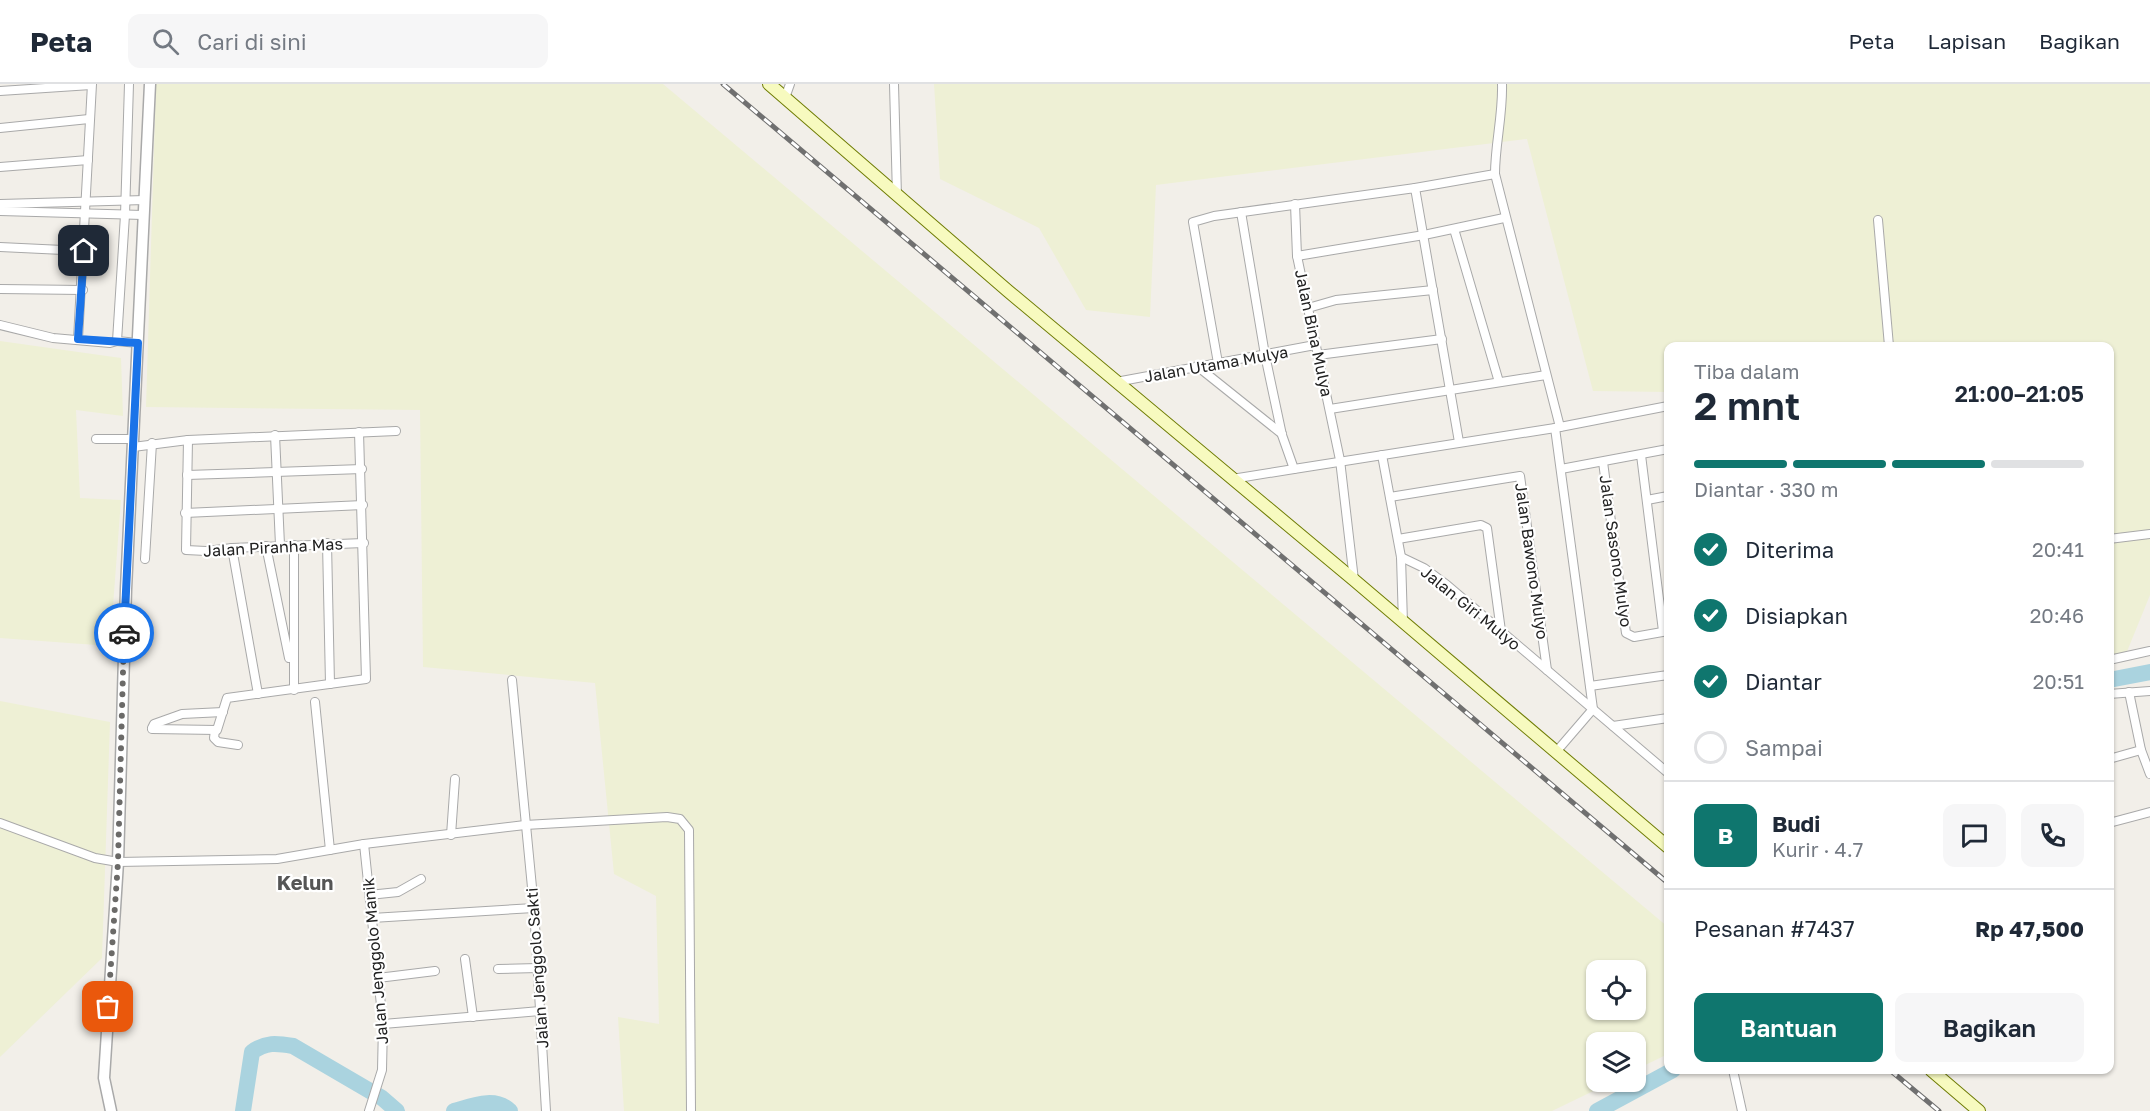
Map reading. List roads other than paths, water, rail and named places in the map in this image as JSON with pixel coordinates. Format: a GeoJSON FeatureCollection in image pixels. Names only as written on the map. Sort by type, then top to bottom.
{"type":"FeatureCollection","features":[{"type":"Feature","properties":{"kind":"main road"},"geometry":{"type":"LineString","coordinates":[[769,84],[1116,382],[1354,580],[1664,844]]}},
{"type":"Feature","properties":{"kind":"main road"},"geometry":{"type":"LineString","coordinates":[[1935,1074],[1979,1111]]}},
{"type":"Feature","properties":{"kind":"street"},"geometry":{"type":"LineString","coordinates":[[0,91],[92,84],[83,290],[78,339]]}},
{"type":"Feature","properties":{"kind":"street"},"geometry":{"type":"LineString","coordinates":[[113,342],[126,200],[129,84]]}},
{"type":"Feature","properties":{"kind":"street"},"geometry":{"type":"LineString","coordinates":[[111,1111],[104,1078],[118,862],[126,589],[150,84]]}},
{"type":"Feature","properties":{"kind":"street"},"geometry":{"type":"LineString","coordinates":[[785,98],[790,84]]}},
{"type":"Feature","properties":{"kind":"street"},"geometry":{"type":"LineString","coordinates":[[894,84],[897,196]]}},
{"type":"Feature","properties":{"kind":"street"},"geometry":{"type":"LineString","coordinates":[[1502,84],[1503,111],[1495,156],[1495,174],[1504,218],[1546,375],[1557,428],[1593,709],[1556,752]]}},
{"type":"Feature","properties":{"kind":"street"},"geometry":{"type":"LineString","coordinates":[[0,128],[89,119]]}},
{"type":"Feature","properties":{"kind":"street"},"geometry":{"type":"LineString","coordinates":[[0,167],[88,160]]}},
{"type":"Feature","properties":{"kind":"street"},"geometry":{"type":"LineString","coordinates":[[1218,363],[1193,222],[1241,212],[1415,188],[1495,174]]}},
{"type":"Feature","properties":{"kind":"street"},"geometry":{"type":"LineString","coordinates":[[1415,188],[1460,442]]}},
{"type":"Feature","properties":{"kind":"street"},"geometry":{"type":"LineString","coordinates":[[0,204],[145,200]]}},
{"type":"Feature","properties":{"kind":"street","name":"Jalan Bina Mulya"},"geometry":{"type":"LineString","coordinates":[[1295,204],[1298,256],[1340,460],[1354,580]]}},
{"type":"Feature","properties":{"kind":"street"},"geometry":{"type":"LineString","coordinates":[[0,212],[143,216]]}},
{"type":"Feature","properties":{"kind":"street"},"geometry":{"type":"LineString","coordinates":[[1241,212],[1265,355],[1282,435],[1294,469]]}},
{"type":"Feature","properties":{"kind":"street"},"geometry":{"type":"LineString","coordinates":[[1298,256],[1424,235],[1504,218]]}},
{"type":"Feature","properties":{"kind":"street"},"geometry":{"type":"LineString","coordinates":[[1878,220],[1890,342]]}},
{"type":"Feature","properties":{"kind":"street"},"geometry":{"type":"LineString","coordinates":[[1454,229],[1499,382]]}},
{"type":"Feature","properties":{"kind":"street"},"geometry":{"type":"LineString","coordinates":[[0,248],[84,251]]}},
{"type":"Feature","properties":{"kind":"street"},"geometry":{"type":"LineString","coordinates":[[0,289],[83,290]]}},
{"type":"Feature","properties":{"kind":"street"},"geometry":{"type":"LineString","coordinates":[[1308,308],[1336,300],[1433,290]]}},
{"type":"Feature","properties":{"kind":"street"},"geometry":{"type":"LineString","coordinates":[[0,325],[53,338],[138,343]]}},
{"type":"Feature","properties":{"kind":"street"},"geometry":{"type":"LineString","coordinates":[[1318,355],[1442,339]]}},
{"type":"Feature","properties":{"kind":"street","name":"Jalan Utama Mulya"},"geometry":{"type":"LineString","coordinates":[[1116,382],[1315,345]]}},
{"type":"Feature","properties":{"kind":"street"},"geometry":{"type":"LineString","coordinates":[[1197,366],[1282,435]]}},
{"type":"Feature","properties":{"kind":"street"},"geometry":{"type":"LineString","coordinates":[[1330,409],[1546,375]]}},
{"type":"Feature","properties":{"kind":"street"},"geometry":{"type":"LineString","coordinates":[[1232,480],[1340,460],[1557,428],[1664,407]]}},
{"type":"Feature","properties":{"kind":"street"},"geometry":{"type":"LineString","coordinates":[[96,439],[152,444],[274,435],[396,431]]}},
{"type":"Feature","properties":{"kind":"street"},"geometry":{"type":"LineString","coordinates":[[223,712],[182,714],[152,727],[214,730],[220,728],[227,698],[365,681],[367,678],[359,432]]}},
{"type":"Feature","properties":{"kind":"street"},"geometry":{"type":"LineString","coordinates":[[274,435],[280,545]]}},
{"type":"Feature","properties":{"kind":"street"},"geometry":{"type":"LineString","coordinates":[[188,440],[185,513],[363,505]]}},
{"type":"Feature","properties":{"kind":"street"},"geometry":{"type":"LineString","coordinates":[[145,559],[152,444]]}},
{"type":"Feature","properties":{"kind":"street"},"geometry":{"type":"LineString","coordinates":[[1561,469],[1664,449]]}},
{"type":"Feature","properties":{"kind":"street"},"geometry":{"type":"LineString","coordinates":[[1641,454],[1664,617]]}},
{"type":"Feature","properties":{"kind":"street"},"geometry":{"type":"LineString","coordinates":[[1382,455],[1401,557],[1403,623]]}},
{"type":"Feature","properties":{"kind":"street","name":"Jalan Sasono Mulyo"},"geometry":{"type":"LineString","coordinates":[[1603,462],[1626,633],[1634,637],[1664,631]]}},
{"type":"Feature","properties":{"kind":"street"},"geometry":{"type":"LineString","coordinates":[[187,475],[362,469]]}},
{"type":"Feature","properties":{"kind":"street","name":"Jalan Bawono Mulyo"},"geometry":{"type":"LineString","coordinates":[[1390,497],[1520,476],[1547,670]]}},
{"type":"Feature","properties":{"kind":"street"},"geometry":{"type":"LineString","coordinates":[[1647,500],[1664,497]]}},
{"type":"Feature","properties":{"kind":"street","name":"Jalan Piranha Mas"},"geometry":{"type":"LineString","coordinates":[[185,513],[184,547],[194,551],[280,545],[364,543]]}},
{"type":"Feature","properties":{"kind":"street"},"geometry":{"type":"LineString","coordinates":[[1398,539],[1480,525],[1487,528],[1501,631]]}},
{"type":"Feature","properties":{"kind":"street"},"geometry":{"type":"LineString","coordinates":[[2114,538],[2150,534]]}},
{"type":"Feature","properties":{"kind":"street"},"geometry":{"type":"LineString","coordinates":[[327,543],[330,684]]}},
{"type":"Feature","properties":{"kind":"street"},"geometry":{"type":"LineString","coordinates":[[294,545],[294,690]]}},
{"type":"Feature","properties":{"kind":"street"},"geometry":{"type":"LineString","coordinates":[[266,546],[293,676]]}},
{"type":"Feature","properties":{"kind":"street"},"geometry":{"type":"LineString","coordinates":[[232,548],[258,694]]}},
{"type":"Feature","properties":{"kind":"street","name":"Jalan Giri Mulyo"},"geometry":{"type":"LineString","coordinates":[[1401,557],[1434,575],[1664,770]]}},
{"type":"Feature","properties":{"kind":"street"},"geometry":{"type":"LineString","coordinates":[[2114,659],[2150,651]]}},
{"type":"Feature","properties":{"kind":"street"},"geometry":{"type":"LineString","coordinates":[[1590,686],[1664,676]]}},
{"type":"Feature","properties":{"kind":"street","name":"Jalan Jenggolo Sakti"},"geometry":{"type":"LineString","coordinates":[[512,680],[534,908],[546,1111]]}},
{"type":"Feature","properties":{"kind":"street"},"geometry":{"type":"LineString","coordinates":[[2114,694],[2150,691]]}},
{"type":"Feature","properties":{"kind":"street"},"geometry":{"type":"LineString","coordinates":[[2129,693],[2141,750],[2150,774]]}},
{"type":"Feature","properties":{"kind":"street"},"geometry":{"type":"LineString","coordinates":[[315,702],[330,850]]}},
{"type":"Feature","properties":{"kind":"street"},"geometry":{"type":"LineString","coordinates":[[1613,726],[1664,719]]}},
{"type":"Feature","properties":{"kind":"street"},"geometry":{"type":"LineString","coordinates":[[214,730],[214,738],[218,742],[238,746]]}},
{"type":"Feature","properties":{"kind":"street"},"geometry":{"type":"LineString","coordinates":[[2114,758],[2141,750]]}},
{"type":"Feature","properties":{"kind":"street"},"geometry":{"type":"LineString","coordinates":[[451,835],[455,779]]}},
{"type":"Feature","properties":{"kind":"street"},"geometry":{"type":"LineString","coordinates":[[2114,822],[2150,812]]}},
{"type":"Feature","properties":{"kind":"street"},"geometry":{"type":"LineString","coordinates":[[0,823],[95,858],[118,862],[262,860],[364,844],[525,825],[668,817],[680,819],[689,830],[691,1111]]}},
{"type":"Feature","properties":{"kind":"street","name":"Jalan Jenggolo Manik"},"geometry":{"type":"LineString","coordinates":[[364,844],[383,1024],[383,1061],[378,1087],[370,1107]]}},
{"type":"Feature","properties":{"kind":"street"},"geometry":{"type":"LineString","coordinates":[[369,894],[398,892],[421,879]]}},
{"type":"Feature","properties":{"kind":"street"},"geometry":{"type":"LineString","coordinates":[[372,918],[534,908]]}},
{"type":"Feature","properties":{"kind":"street"},"geometry":{"type":"LineString","coordinates":[[465,959],[473,1017]]}},
{"type":"Feature","properties":{"kind":"street"},"geometry":{"type":"LineString","coordinates":[[498,969],[538,968]]}},
{"type":"Feature","properties":{"kind":"street"},"geometry":{"type":"LineString","coordinates":[[378,978],[435,971]]}},
{"type":"Feature","properties":{"kind":"street"},"geometry":{"type":"LineString","coordinates":[[383,1024],[540,1011]]}},
{"type":"Feature","properties":{"kind":"street"},"geometry":{"type":"LineString","coordinates":[[1734,1074],[1742,1111]]}},
{"type":"Feature","properties":{"kind":"waterway"},"geometry":{"type":"LineString","coordinates":[[2114,679],[2150,672]]}},
{"type":"Feature","properties":{"kind":"waterway"},"geometry":{"type":"LineString","coordinates":[[243,1111],[252,1052],[262,1046],[276,1044],[293,1046],[382,1098],[397,1111]]}},
{"type":"Feature","properties":{"kind":"waterway"},"geometry":{"type":"LineString","coordinates":[[1597,1111],[1666,1074]]}},
{"type":"Feature","properties":{"kind":"waterway"},"geometry":{"type":"LineString","coordinates":[[454,1111],[490,1103],[504,1106],[510,1111]]}},
{"type":"Feature","properties":{"kind":"railway"},"geometry":{"type":"LineString","coordinates":[[723,84],[1664,880]]}},
{"type":"Feature","properties":{"kind":"railway"},"geometry":{"type":"LineString","coordinates":[[1895,1074],[1939,1111]]}},
{"type":"Feature","properties":{"kind":"district","name":"Kelun"},"geometry":{"type":"Point","coordinates":[305,882]}}]}
